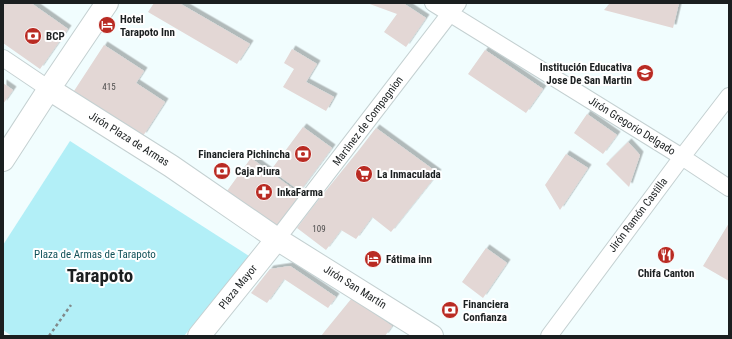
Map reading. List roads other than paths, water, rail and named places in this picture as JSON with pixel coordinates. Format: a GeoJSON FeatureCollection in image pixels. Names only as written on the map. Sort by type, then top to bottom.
{"type":"FeatureCollection","features":[{"type":"Feature","properties":{"kind":"street"},"geometry":{"type":"LineString","coordinates":[[3,160],[107,3]]}},
{"type":"Feature","properties":{"kind":"street","name":"Jirón Gregorio Delgado"},"geometry":{"type":"LineString","coordinates":[[433,3],[454,8],[729,188]]}},
{"type":"Feature","properties":{"kind":"street","name":"Martinez de Compagnion"},"geometry":{"type":"LineString","coordinates":[[277,239],[454,8]]}},
{"type":"Feature","properties":{"kind":"street"},"geometry":{"type":"LineString","coordinates":[[3,58],[49,89]]}},
{"type":"Feature","properties":{"kind":"street","name":"Jirón Plaza de Armas"},"geometry":{"type":"LineString","coordinates":[[49,89],[171,166],[277,239]]}},
{"type":"Feature","properties":{"kind":"street","name":"Jirón Ramón Castilla"},"geometry":{"type":"LineString","coordinates":[[549,336],[729,96]]}},
{"type":"Feature","properties":{"kind":"street","name":"Plaza Mayor"},"geometry":{"type":"LineString","coordinates":[[199,336],[277,239]]}},
{"type":"Feature","properties":{"kind":"street","name":"Jirón San Martín"},"geometry":{"type":"LineString","coordinates":[[277,239],[432,336]]}},
{"type":"Feature","properties":{"kind":"place","name":"Hotel Tarapoto Inn"},"geometry":{"type":"Point","coordinates":[107,25]}},
{"type":"Feature","properties":{"kind":"place","name":"BCP"},"geometry":{"type":"Point","coordinates":[33,36]}},
{"type":"Feature","properties":{"kind":"place","name":"Institución Educativa Jose De San Martin"},"geometry":{"type":"Point","coordinates":[645,73]}},
{"type":"Feature","properties":{"kind":"place","name":"Financiera Pichincha"},"geometry":{"type":"Point","coordinates":[303,154]}},
{"type":"Feature","properties":{"kind":"place","name":"Caja Piura"},"geometry":{"type":"Point","coordinates":[222,171]}},
{"type":"Feature","properties":{"kind":"place","name":"La Inmaculada"},"geometry":{"type":"Point","coordinates":[364,174]}},
{"type":"Feature","properties":{"kind":"place","name":"InkaFarma"},"geometry":{"type":"Point","coordinates":[264,192]}},
{"type":"Feature","properties":{"kind":"place","name":"Chifa Canton"},"geometry":{"type":"Point","coordinates":[666,255]}},
{"type":"Feature","properties":{"kind":"place","name":"Fátima inn"},"geometry":{"type":"Point","coordinates":[373,259]}},
{"type":"Feature","properties":{"kind":"place","name":"Financiera Confianza"},"geometry":{"type":"Point","coordinates":[450,310]}},
{"type":"Feature","properties":{"kind":"district","name":"Tarapoto"},"geometry":{"type":"Point","coordinates":[100,275]}},
{"type":"Feature","properties":{"kind":"park label","name":"Plaza de Armas de Tarapoto"},"geometry":{"type":"Point","coordinates":[95,254]}}]}
